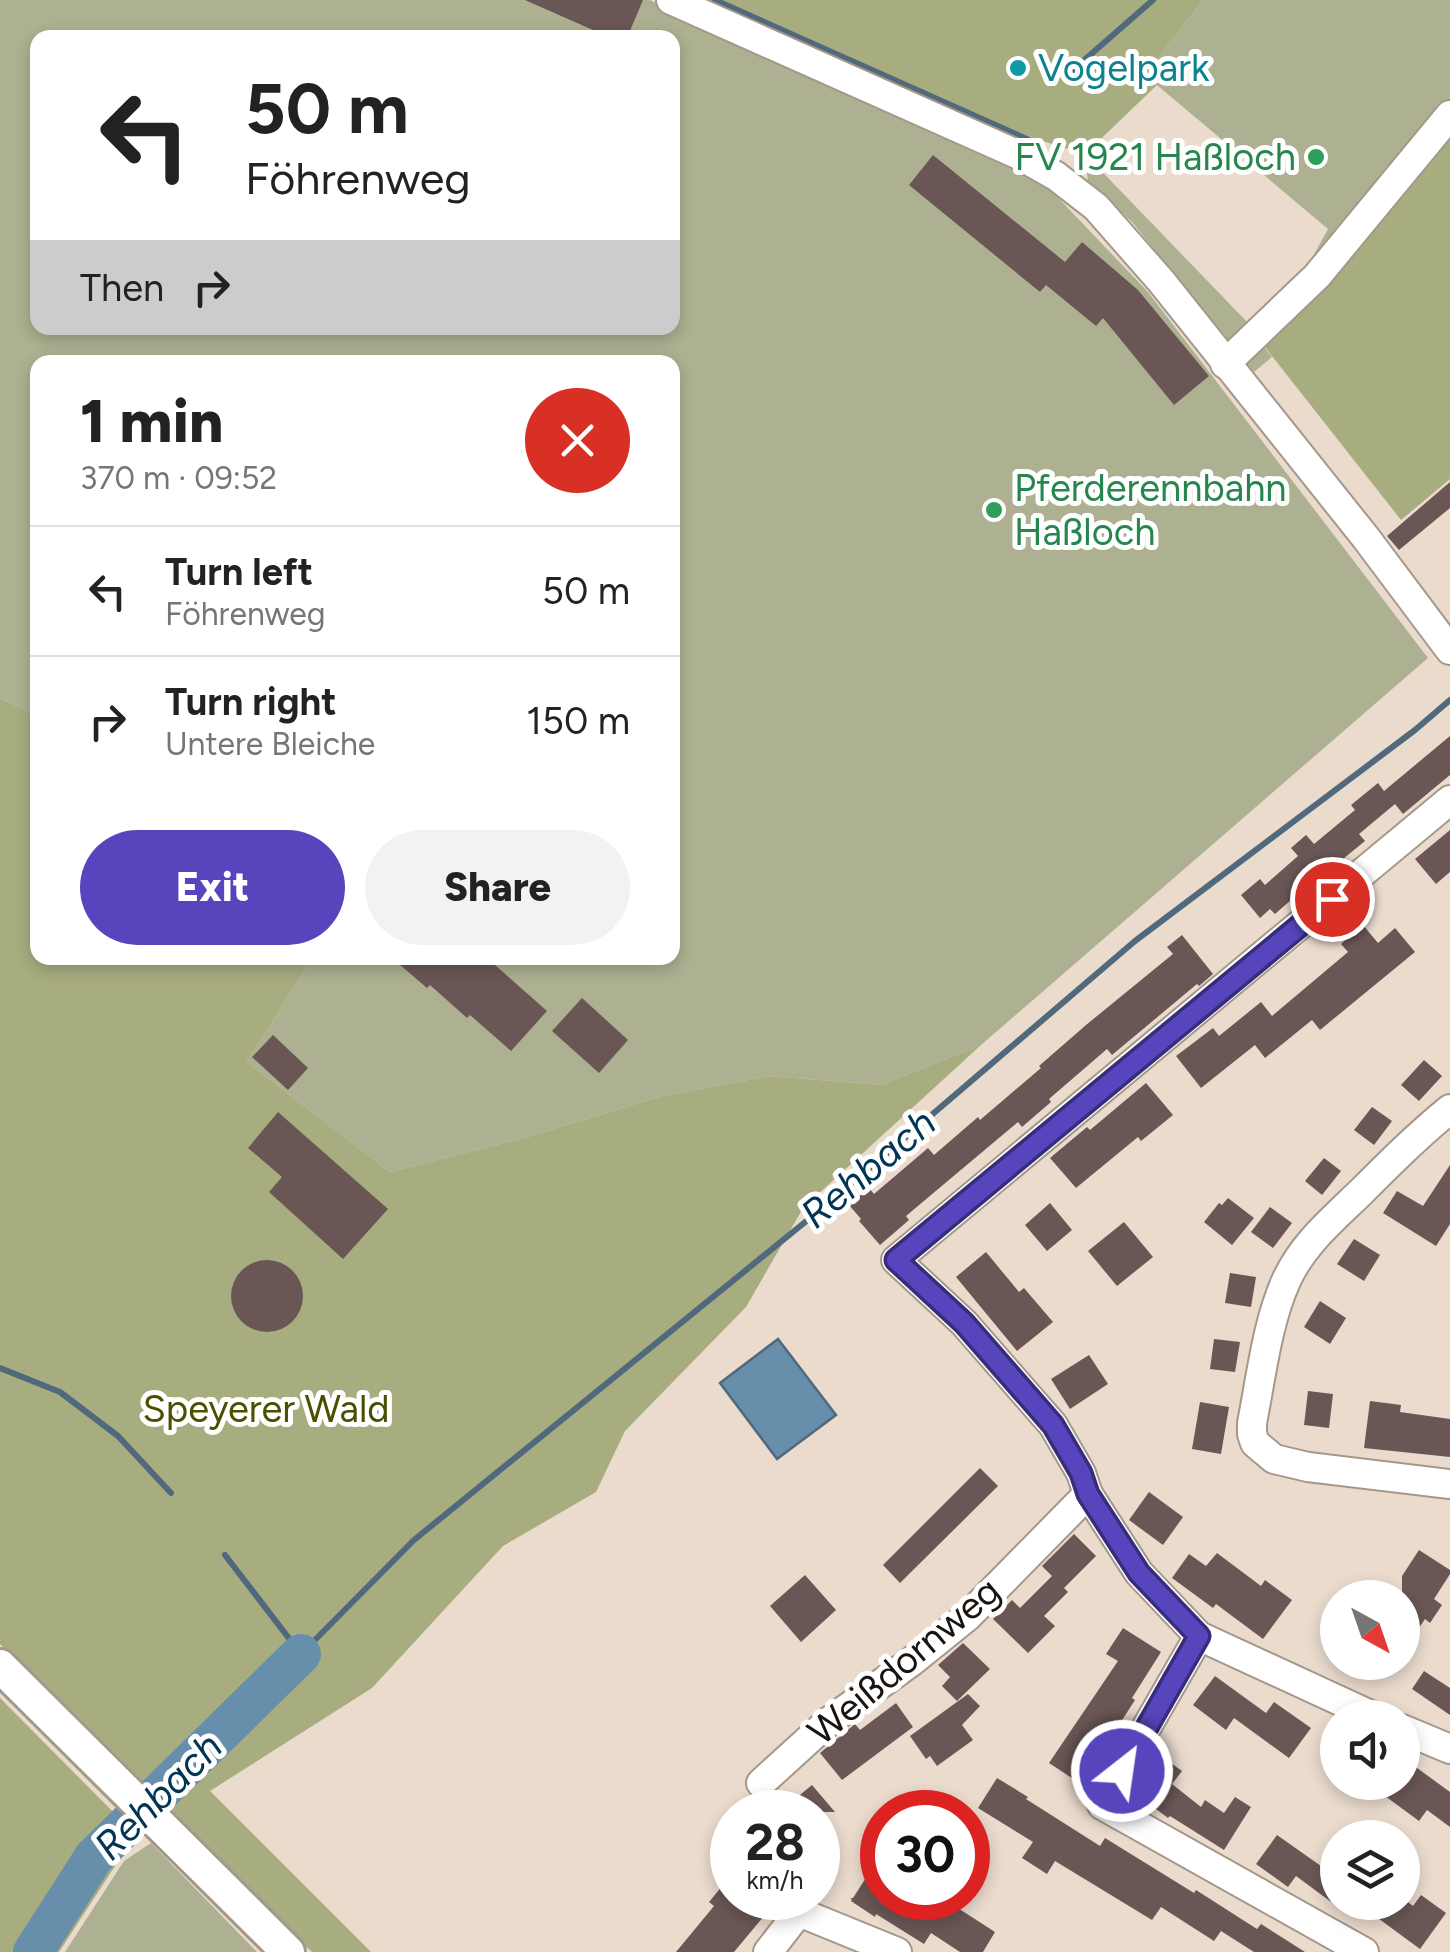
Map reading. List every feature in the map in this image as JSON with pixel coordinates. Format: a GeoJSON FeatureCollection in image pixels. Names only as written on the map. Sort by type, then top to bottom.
{"type":"FeatureCollection","features":[{"type":"Feature","properties":{"kind":"main road"},"geometry":{"type":"LineString","coordinates":[[0,1666],[288,1952]]}},
{"type":"Feature","properties":{"kind":"street"},"geometry":{"type":"LineString","coordinates":[[671,0],[1019,155],[1056,176],[1096,207],[1161,280],[1450,650]]}},
{"type":"Feature","properties":{"kind":"street"},"geometry":{"type":"LineString","coordinates":[[1226,364],[1318,276],[1450,115]]}},
{"type":"Feature","properties":{"kind":"street"},"geometry":{"type":"LineString","coordinates":[[1338,1700],[1199,1636],[1139,1573],[1088,1494],[1081,1473],[1053,1425],[964,1323],[896,1260],[1450,800]]}},
{"type":"Feature","properties":{"kind":"street"},"geometry":{"type":"LineString","coordinates":[[1450,1109],[1420,1134],[1298,1258],[1284,1285],[1272,1326],[1252,1424],[1252,1434],[1262,1451],[1274,1460],[1450,1484]]}},
{"type":"Feature","properties":{"kind":"street","name":"Weißdornweg"},"geometry":{"type":"LineString","coordinates":[[761,1783],[828,1722],[968,1616],[1088,1494]]}},
{"type":"Feature","properties":{"kind":"street"},"geometry":{"type":"LineString","coordinates":[[1199,1636],[1102,1805],[1364,1952]]}},
{"type":"Feature","properties":{"kind":"street"},"geometry":{"type":"LineString","coordinates":[[1420,1737],[1450,1750]]}},
{"type":"Feature","properties":{"kind":"street"},"geometry":{"type":"LineString","coordinates":[[768,1952],[799,1912],[897,1952]]}},
{"type":"Feature","properties":{"kind":"green space","name":"Pferderennbahn Haßloch"},"geometry":{"type":"Polygon","coordinates":[[[0,0],[650,0],[1045,184],[1148,292],[1428,658],[981,1045],[881,1085],[769,1076],[662,1096],[524,1138],[390,1172],[247,1062],[308,965],[680,965],[680,355],[30,355],[30,713],[0,698],[0,0]]]}},
{"type":"Feature","properties":{"kind":"green space","name":"Vogelpark"},"geometry":{"type":"Polygon","coordinates":[[[707,0],[1203,0],[1145,75],[1157,85],[1085,154],[1020,134],[707,0]]]}},
{"type":"Feature","properties":{"kind":"green space","name":"FV 1921 Haßloch"},"geometry":{"type":"Polygon","coordinates":[[[1203,0],[1450,0],[1450,126],[1261,343],[1272,357],[1254,372],[1132,222],[1088,182],[1085,154],[1249,324],[1307,267],[1328,229],[1145,75],[1203,0]]]}},
{"type":"Feature","properties":{"kind":"green space"},"geometry":{"type":"Polygon","coordinates":[[[1450,126],[1450,479],[1401,520],[1261,342],[1450,126]]]}},
{"type":"Feature","properties":{"kind":"green space","name":"Speyerer Wald"},"geometry":{"type":"Polygon","coordinates":[[[0,698],[30,713],[30,965],[308,965],[247,1062],[390,1172],[524,1138],[662,1096],[769,1076],[881,1085],[981,1045],[803,1208],[746,1307],[625,1431],[596,1492],[503,1546],[372,1688],[210,1791],[371,1952],[312,1952],[170,1819],[0,1644],[0,698]]]}},
{"type":"Feature","properties":{"kind":"green space"},"geometry":{"type":"Polygon","coordinates":[[[0,1698],[139,1838],[119,1860],[59,1952],[0,1952],[0,1698]]]}},
{"type":"Feature","properties":{"kind":"green space"},"geometry":{"type":"Polygon","coordinates":[[[151,1843],[257,1952],[65,1952],[124,1861],[151,1843]]]}},
{"type":"Feature","properties":{"kind":"water"},"geometry":{"type":"Polygon","coordinates":[[[778,1339],[836,1415],[777,1459],[720,1383],[778,1339]]]}},
{"type":"Feature","properties":{"kind":"building"},"geometry":{"type":"Polygon","coordinates":[[[525,0],[643,0],[630,30],[593,30],[525,0]]]}},
{"type":"Feature","properties":{"kind":"building"},"geometry":{"type":"Polygon","coordinates":[[[933,155],[1065,262],[1082,242],[1138,290],[1209,376],[1174,405],[1103,318],[1096,326],[1046,285],[1040,292],[909,185],[933,155]]]}},
{"type":"Feature","properties":{"kind":"building"},"geometry":{"type":"Polygon","coordinates":[[[1450,482],[1450,508],[1399,550],[1387,536],[1450,482]]]}},
{"type":"Feature","properties":{"kind":"building"},"geometry":{"type":"Polygon","coordinates":[[[1450,736],[1450,775],[1403,814],[1395,804],[1359,834],[1365,841],[1275,914],[1270,909],[1260,918],[1241,895],[1260,879],[1265,885],[1298,856],[1291,848],[1306,835],[1314,844],[1355,810],[1351,805],[1378,783],[1384,791],[1450,736]]]}},
{"type":"Feature","properties":{"kind":"building"},"geometry":{"type":"Polygon","coordinates":[[[1450,830],[1450,872],[1436,884],[1415,859],[1450,830]]]}},
{"type":"Feature","properties":{"kind":"building"},"geometry":{"type":"Polygon","coordinates":[[[1363,925],[1378,943],[1395,928],[1415,952],[1320,1030],[1312,1020],[1265,1058],[1255,1045],[1201,1088],[1176,1056],[1213,1028],[1219,1036],[1261,1002],[1272,1016],[1348,952],[1341,944],[1363,925]]]}},
{"type":"Feature","properties":{"kind":"building"},"geometry":{"type":"Polygon","coordinates":[[[1182,935],[1213,974],[1112,1055],[1107,1049],[1022,1127],[1018,1122],[906,1216],[909,1220],[880,1245],[849,1205],[869,1188],[874,1194],[928,1148],[934,1155],[978,1117],[980,1120],[1173,954],[1167,947],[1182,935]]]}},
{"type":"Feature","properties":{"kind":"building"},"geometry":{"type":"Polygon","coordinates":[[[400,965],[495,965],[547,1011],[511,1051],[430,985],[427,988],[400,965]]]}},
{"type":"Feature","properties":{"kind":"building"},"geometry":{"type":"Polygon","coordinates":[[[582,998],[628,1040],[599,1073],[552,1031],[582,998]]]}},
{"type":"Feature","properties":{"kind":"building"},"geometry":{"type":"Polygon","coordinates":[[[273,1035],[308,1068],[288,1090],[252,1057],[273,1035]]]}},
{"type":"Feature","properties":{"kind":"building"},"geometry":{"type":"Polygon","coordinates":[[[1424,1060],[1442,1076],[1419,1101],[1401,1085],[1424,1060]]]}},
{"type":"Feature","properties":{"kind":"building"},"geometry":{"type":"Polygon","coordinates":[[[1146,1083],[1173,1115],[1141,1141],[1138,1137],[1076,1188],[1050,1158],[1146,1083]]]}},
{"type":"Feature","properties":{"kind":"building"},"geometry":{"type":"Polygon","coordinates":[[[1372,1107],[1392,1121],[1374,1145],[1354,1130],[1372,1107]]]}},
{"type":"Feature","properties":{"kind":"building"},"geometry":{"type":"Polygon","coordinates":[[[278,1112],[388,1209],[343,1259],[269,1192],[282,1177],[248,1148],[278,1112]]]}},
{"type":"Feature","properties":{"kind":"building"},"geometry":{"type":"Polygon","coordinates":[[[1324,1158],[1341,1171],[1322,1195],[1305,1181],[1324,1158]]]}},
{"type":"Feature","properties":{"kind":"building"},"geometry":{"type":"Polygon","coordinates":[[[1450,1165],[1450,1224],[1436,1246],[1383,1213],[1397,1191],[1423,1206],[1450,1165]]]}},
{"type":"Feature","properties":{"kind":"building"},"geometry":{"type":"Polygon","coordinates":[[[1228,1198],[1254,1218],[1232,1245],[1204,1222],[1228,1198]]]}},
{"type":"Feature","properties":{"kind":"building"},"geometry":{"type":"Polygon","coordinates":[[[1050,1203],[1072,1230],[1047,1251],[1025,1225],[1050,1203]]]}},
{"type":"Feature","properties":{"kind":"building"},"geometry":{"type":"Polygon","coordinates":[[[1270,1207],[1292,1223],[1273,1248],[1251,1232],[1270,1207]]]}},
{"type":"Feature","properties":{"kind":"building"},"geometry":{"type":"Polygon","coordinates":[[[1124,1222],[1153,1257],[1117,1286],[1088,1251],[1124,1222]]]}},
{"type":"Feature","properties":{"kind":"building"},"geometry":{"type":"Polygon","coordinates":[[[1354,1239],[1380,1255],[1364,1281],[1337,1264],[1354,1239]]]}},
{"type":"Feature","properties":{"kind":"building"},"geometry":{"type":"Polygon","coordinates":[[[986,1252],[1019,1292],[1024,1288],[1053,1322],[1017,1351],[956,1277],[986,1252]]]}},
{"type":"Feature","properties":{"kind":"building"},"geometry":{"type":"Polygon","coordinates":[[[267,1260],[292,1271],[303,1296],[292,1321],[267,1332],[242,1321],[231,1296],[242,1271],[267,1260]]]}},
{"type":"Feature","properties":{"kind":"building"},"geometry":{"type":"Polygon","coordinates":[[[1230,1273],[1256,1277],[1251,1307],[1225,1303],[1230,1273]]]}},
{"type":"Feature","properties":{"kind":"building"},"geometry":{"type":"Polygon","coordinates":[[[1320,1301],[1346,1318],[1330,1344],[1304,1327],[1320,1301]]]}},
{"type":"Feature","properties":{"kind":"building"},"geometry":{"type":"Polygon","coordinates":[[[1214,1339],[1240,1342],[1235,1372],[1210,1369],[1214,1339]]]}},
{"type":"Feature","properties":{"kind":"building"},"geometry":{"type":"Polygon","coordinates":[[[1089,1355],[1108,1384],[1070,1409],[1051,1379],[1089,1355]]]}},
{"type":"Feature","properties":{"kind":"building"},"geometry":{"type":"Polygon","coordinates":[[[1308,1391],[1333,1394],[1329,1428],[1304,1425],[1308,1391]]]}},
{"type":"Feature","properties":{"kind":"building"},"geometry":{"type":"Polygon","coordinates":[[[1370,1401],[1401,1405],[1400,1412],[1450,1419],[1450,1457],[1364,1448],[1370,1401]]]}},
{"type":"Feature","properties":{"kind":"building"},"geometry":{"type":"Polygon","coordinates":[[[1200,1402],[1229,1407],[1221,1454],[1192,1449],[1200,1402]]]}},
{"type":"Feature","properties":{"kind":"building"},"geometry":{"type":"Polygon","coordinates":[[[980,1468],[998,1486],[900,1583],[883,1565],[980,1468]]]}},
{"type":"Feature","properties":{"kind":"building"},"geometry":{"type":"Polygon","coordinates":[[[1149,1492],[1183,1517],[1163,1545],[1129,1520],[1149,1492]]]}},
{"type":"Feature","properties":{"kind":"building"},"geometry":{"type":"Polygon","coordinates":[[[1074,1534],[1096,1556],[1064,1588],[1068,1592],[1044,1616],[1055,1626],[1028,1653],[993,1619],[1012,1600],[1020,1608],[1052,1576],[1042,1566],[1074,1534]]]}},
{"type":"Feature","properties":{"kind":"building"},"geometry":{"type":"Polygon","coordinates":[[[1419,1550],[1450,1570],[1434,1599],[1442,1605],[1430,1623],[1425,1619],[1420,1626],[1420,1580],[1402,1580],[1419,1550]]]}},
{"type":"Feature","properties":{"kind":"building"},"geometry":{"type":"Polygon","coordinates":[[[1217,1553],[1261,1586],[1265,1580],[1292,1600],[1263,1639],[1172,1578],[1189,1554],[1206,1566],[1217,1553]]]}},
{"type":"Feature","properties":{"kind":"building"},"geometry":{"type":"Polygon","coordinates":[[[805,1575],[836,1610],[801,1642],[770,1606],[805,1575]]]}},
{"type":"Feature","properties":{"kind":"building"},"geometry":{"type":"Polygon","coordinates":[[[1123,1628],[1161,1652],[1081,1784],[1049,1763],[1118,1661],[1106,1654],[1123,1628]]]}},
{"type":"Feature","properties":{"kind":"building"},"geometry":{"type":"Polygon","coordinates":[[[963,1643],[990,1669],[957,1701],[942,1686],[950,1677],[938,1665],[963,1643]]]}},
{"type":"Feature","properties":{"kind":"building"},"geometry":{"type":"Polygon","coordinates":[[[1424,1671],[1450,1688],[1450,1715],[1412,1689],[1424,1671]]]}},
{"type":"Feature","properties":{"kind":"building"},"geometry":{"type":"Polygon","coordinates":[[[1215,1676],[1266,1713],[1274,1702],[1311,1728],[1289,1758],[1234,1718],[1226,1730],[1193,1705],[1215,1676]]]}},
{"type":"Feature","properties":{"kind":"building"},"geometry":{"type":"Polygon","coordinates":[[[968,1694],[980,1706],[962,1725],[973,1740],[937,1766],[930,1756],[926,1759],[910,1736],[968,1694]]]}},
{"type":"Feature","properties":{"kind":"building"},"geometry":{"type":"Polygon","coordinates":[[[896,1703],[913,1727],[842,1780],[820,1753],[855,1724],[860,1730],[896,1703]]]}},
{"type":"Feature","properties":{"kind":"building"},"geometry":{"type":"Polygon","coordinates":[[[1160,1755],[1182,1771],[1172,1784],[1201,1807],[1205,1800],[1224,1813],[1235,1797],[1251,1807],[1224,1850],[1168,1818],[1132,1791],[1160,1755]]]}},
{"type":"Feature","properties":{"kind":"building"},"geometry":{"type":"Polygon","coordinates":[[[1420,1770],[1450,1792],[1450,1827],[1427,1810],[1418,1820],[1390,1800],[1420,1800],[1420,1770]]]}},
{"type":"Feature","properties":{"kind":"building"},"geometry":{"type":"Polygon","coordinates":[[[997,1778],[1100,1846],[1105,1838],[1257,1929],[1261,1924],[1305,1952],[1254,1952],[1221,1931],[1214,1941],[1161,1907],[1152,1920],[1055,1861],[1047,1874],[1022,1858],[1033,1842],[990,1815],[989,1790],[997,1778]]]}},
{"type":"Feature","properties":{"kind":"building"},"geometry":{"type":"Polygon","coordinates":[[[1277,1835],[1320,1865],[1320,1894],[1296,1876],[1288,1887],[1256,1864],[1277,1835]]]}},
{"type":"Feature","properties":{"kind":"building"},"geometry":{"type":"Polygon","coordinates":[[[860,1887],[860,1907],[851,1901],[860,1887]]]}},
{"type":"Feature","properties":{"kind":"building"},"geometry":{"type":"Polygon","coordinates":[[[1420,1896],[1446,1913],[1420,1949],[1381,1920],[1420,1920],[1420,1896]]]}},
{"type":"Feature","properties":{"kind":"building"},"geometry":{"type":"Polygon","coordinates":[[[710,1911],[710,1920],[761,1920],[734,1952],[676,1952],[710,1911]]]}},
{"type":"Feature","properties":{"kind":"building"},"geometry":{"type":"Polygon","coordinates":[[[886,1920],[976,1920],[995,1932],[983,1952],[960,1952],[931,1933],[924,1944],[886,1920]]]}},
{"type":"Feature","properties":{"kind":"waterway"},"geometry":{"type":"LineString","coordinates":[[715,0],[1029,140]]}},
{"type":"Feature","properties":{"kind":"waterway"},"geometry":{"type":"LineString","coordinates":[[1066,76],[1153,0]]}},
{"type":"Feature","properties":{"kind":"waterway","name":"Rehbach"},"geometry":{"type":"LineString","coordinates":[[225,1555],[301,1654],[414,1540],[831,1201],[1135,941],[1450,700]]}},
{"type":"Feature","properties":{"kind":"waterway","name":"Rehbach"},"geometry":{"type":"LineString","coordinates":[[0,1368],[60,1392],[118,1436],[171,1493]]}},
{"type":"Feature","properties":{"kind":"waterway","name":"Rehbach"},"geometry":{"type":"LineString","coordinates":[[33,1952],[94,1857],[301,1654]]}},
{"type":"Feature","properties":{"kind":"place","name":"Vogelpark"},"geometry":{"type":"Point","coordinates":[1018,68]}},
{"type":"Feature","properties":{"kind":"place","name":"FV 1921 Haßloch"},"geometry":{"type":"Point","coordinates":[1316,157]}},
{"type":"Feature","properties":{"kind":"place","name":"Pferderennbahn Haßloch"},"geometry":{"type":"Point","coordinates":[994,510]}},
{"type":"Feature","properties":{"kind":"route"},"geometry":{"type":"LineString","coordinates":[[1122,1771],[1199,1636],[1139,1573],[1088,1494],[1081,1473],[1053,1425],[964,1323],[896,1260],[1332,899]]}}]}
